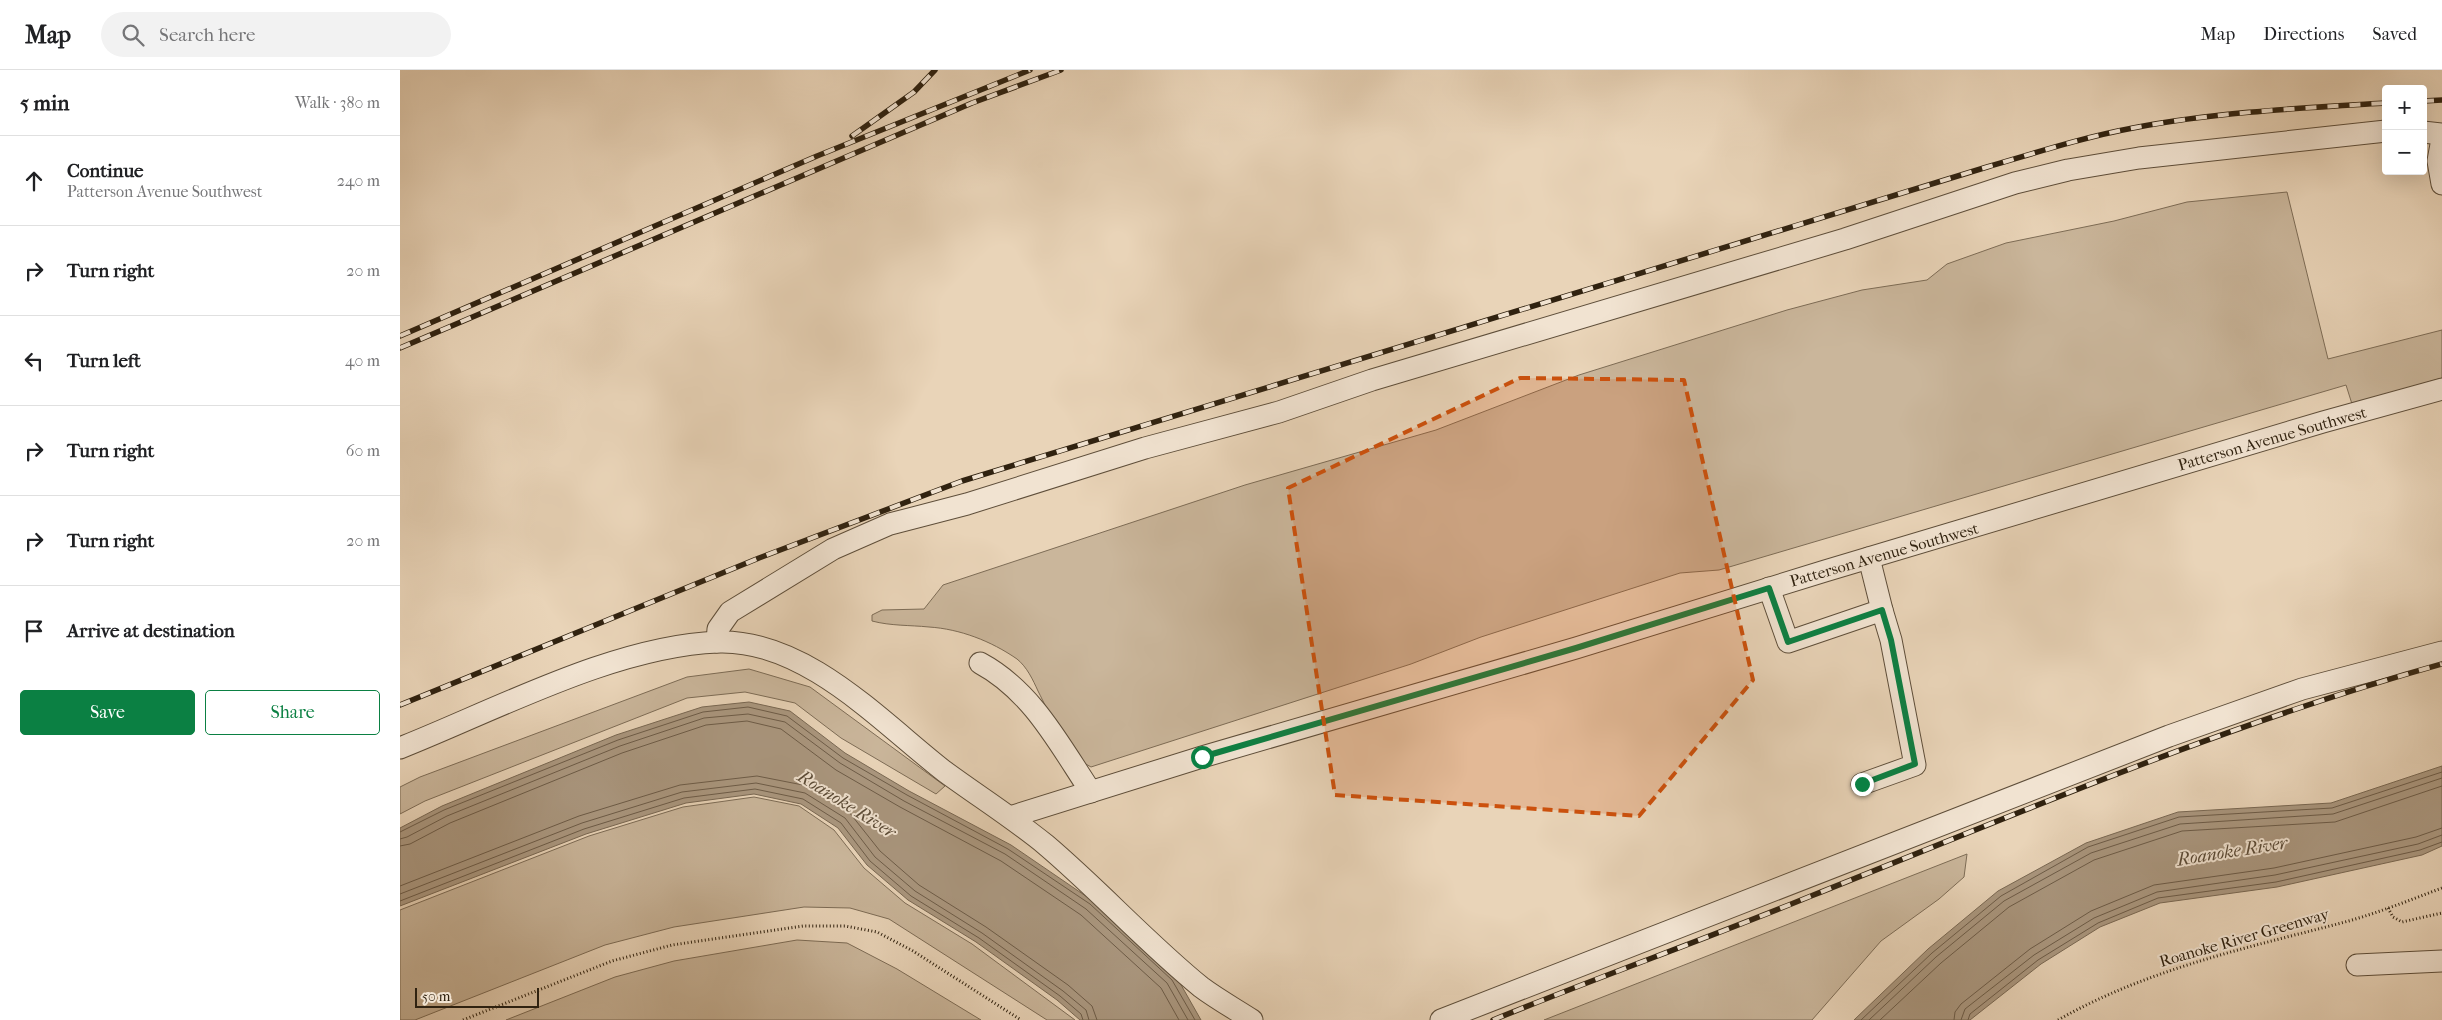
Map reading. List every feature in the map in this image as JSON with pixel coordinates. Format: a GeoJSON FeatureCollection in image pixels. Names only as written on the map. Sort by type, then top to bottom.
{"type":"FeatureCollection","features":[{"type":"Feature","properties":{"kind":"street"},"geometry":{"type":"LineString","coordinates":[[717,642],[718,629],[730,612],[833,549],[890,524],[968,504],[1145,448],[1279,412],[1372,380],[1845,239],[2015,183],[2068,170],[2139,158],[2382,131]]}},
{"type":"Feature","properties":{"kind":"street"},"geometry":{"type":"LineString","coordinates":[[2427,132],[2442,134]]}},
{"type":"Feature","properties":{"kind":"street"},"geometry":{"type":"LineString","coordinates":[[2442,139],[2438,161],[2442,184]]}},
{"type":"Feature","properties":{"kind":"street","name":"Patterson Avenue Southwest"},"geometry":{"type":"LineString","coordinates":[[1010,817],[2323,422],[2442,389]]}},
{"type":"Feature","properties":{"kind":"street"},"geometry":{"type":"LineString","coordinates":[[1862,784],[1915,764],[1891,640],[1869,558]]}},
{"type":"Feature","properties":{"kind":"street"},"geometry":{"type":"LineString","coordinates":[[1769,588],[1788,642],[1882,610]]}},
{"type":"Feature","properties":{"kind":"street"},"geometry":{"type":"LineString","coordinates":[[400,748],[586,671],[628,658],[717,642],[762,648],[795,661],[826,678],[946,772],[1010,817],[1046,846],[1202,988],[1252,1020]]}},
{"type":"Feature","properties":{"kind":"street"},"geometry":{"type":"LineString","coordinates":[[1441,1020],[2169,736],[2302,689],[2442,652]]}},
{"type":"Feature","properties":{"kind":"street"},"geometry":{"type":"LineString","coordinates":[[980,663],[1009,682],[1028,699],[1091,792]]}},
{"type":"Feature","properties":{"kind":"street"},"geometry":{"type":"LineString","coordinates":[[2357,965],[2442,961]]}},
{"type":"Feature","properties":{"kind":"path","name":"Roanoke River Greenway"},"geometry":{"type":"LineString","coordinates":[[2058,1020],[2094,999],[2186,964],[2388,908],[2442,888]]}},
{"type":"Feature","properties":{"kind":"path"},"geometry":{"type":"LineString","coordinates":[[2388,908],[2393,918],[2402,922],[2442,913]]}},
{"type":"Feature","properties":{"kind":"path"},"geometry":{"type":"LineString","coordinates":[[463,1020],[612,961],[672,945],[803,926],[845,926],[877,932],[913,950],[1021,1020]]}},
{"type":"Feature","properties":{"kind":"highlighted area"},"geometry":{"type":"Polygon","coordinates":[[[1520,378],[1684,380],[1753,680],[1639,816],[1335,795],[1288,488],[1520,378]]]}},
{"type":"Feature","properties":{"kind":"shaded area"},"geometry":{"type":"Polygon","coordinates":[[[2287,192],[2328,359],[2442,330],[2442,378],[2352,404],[2346,385],[1719,570],[1680,573],[1481,637],[1411,664],[1091,767],[1082,761],[1066,744],[1029,674],[1017,659],[986,641],[964,633],[941,628],[893,625],[872,621],[872,615],[882,610],[924,609],[943,585],[1245,485],[1436,430],[1579,375],[1787,310],[1862,290],[1927,280],[1947,264],[2006,243],[2114,221],[2187,202],[2287,192]]]}},
{"type":"Feature","properties":{"kind":"shaded area"},"geometry":{"type":"Polygon","coordinates":[[[749,669],[810,687],[945,786],[936,794],[841,738],[795,703],[745,692],[687,698],[425,801],[400,814],[400,787],[420,777],[687,677],[749,669]]]}},
{"type":"Feature","properties":{"kind":"shaded area"},"geometry":{"type":"Polygon","coordinates":[[[754,797],[799,806],[834,830],[864,868],[905,903],[972,944],[1075,1020],[1047,1020],[889,919],[850,908],[804,907],[674,927],[605,945],[415,1020],[400,1020],[400,910],[589,836],[683,807],[754,797]]]}},
{"type":"Feature","properties":{"kind":"shaded area"},"geometry":{"type":"Polygon","coordinates":[[[1967,854],[1964,877],[1939,899],[1881,941],[1812,1020],[1544,1020],[1967,854]]]}},
{"type":"Feature","properties":{"kind":"shaded area"},"geometry":{"type":"Polygon","coordinates":[[[797,940],[847,943],[897,969],[981,1020],[506,1020],[615,977],[674,961],[797,940]]]}},
{"type":"Feature","properties":{"kind":"water","name":"Roanoke River"},"geometry":{"type":"Polygon","coordinates":[[[749,702],[790,711],[845,753],[909,791],[1011,845],[1093,901],[1176,976],[1201,1020],[1080,1020],[1057,1000],[976,942],[908,900],[867,865],[838,828],[801,804],[754,794],[686,803],[586,834],[400,906],[400,828],[442,806],[616,735],[702,707],[749,702]]]}},
{"type":"Feature","properties":{"kind":"water","name":"Roanoke River"},"geometry":{"type":"Polygon","coordinates":[[[2442,766],[2442,846],[2422,855],[2277,887],[2160,903],[2100,927],[2041,964],[1970,1020],[1854,1020],[1928,949],[1998,891],[2086,843],[2178,812],[2331,803],[2442,766]]]}},
{"type":"Feature","properties":{"kind":"railway"},"geometry":{"type":"LineString","coordinates":[[852,136],[914,92],[935,70]]}},
{"type":"Feature","properties":{"kind":"railway"},"geometry":{"type":"LineString","coordinates":[[400,336],[817,156],[1030,70]]}},
{"type":"Feature","properties":{"kind":"railway"},"geometry":{"type":"LineString","coordinates":[[400,348],[972,103],[1061,70]]}},
{"type":"Feature","properties":{"kind":"railway"},"geometry":{"type":"LineString","coordinates":[[2427,101],[2442,100]]}},
{"type":"Feature","properties":{"kind":"railway"},"geometry":{"type":"LineString","coordinates":[[400,705],[759,558],[962,481],[1987,167],[2096,136],[2133,128],[2259,111],[2382,103]]}},
{"type":"Feature","properties":{"kind":"railway"},"geometry":{"type":"LineString","coordinates":[[1493,1020],[1771,912],[2124,771],[2282,714],[2442,664]]}},
{"type":"Feature","properties":{"kind":"route"},"geometry":{"type":"LineString","coordinates":[[1202,757],[1576,648],[1769,588],[1788,642],[1882,610],[1891,640],[1915,764],[1862,784]]}}]}
